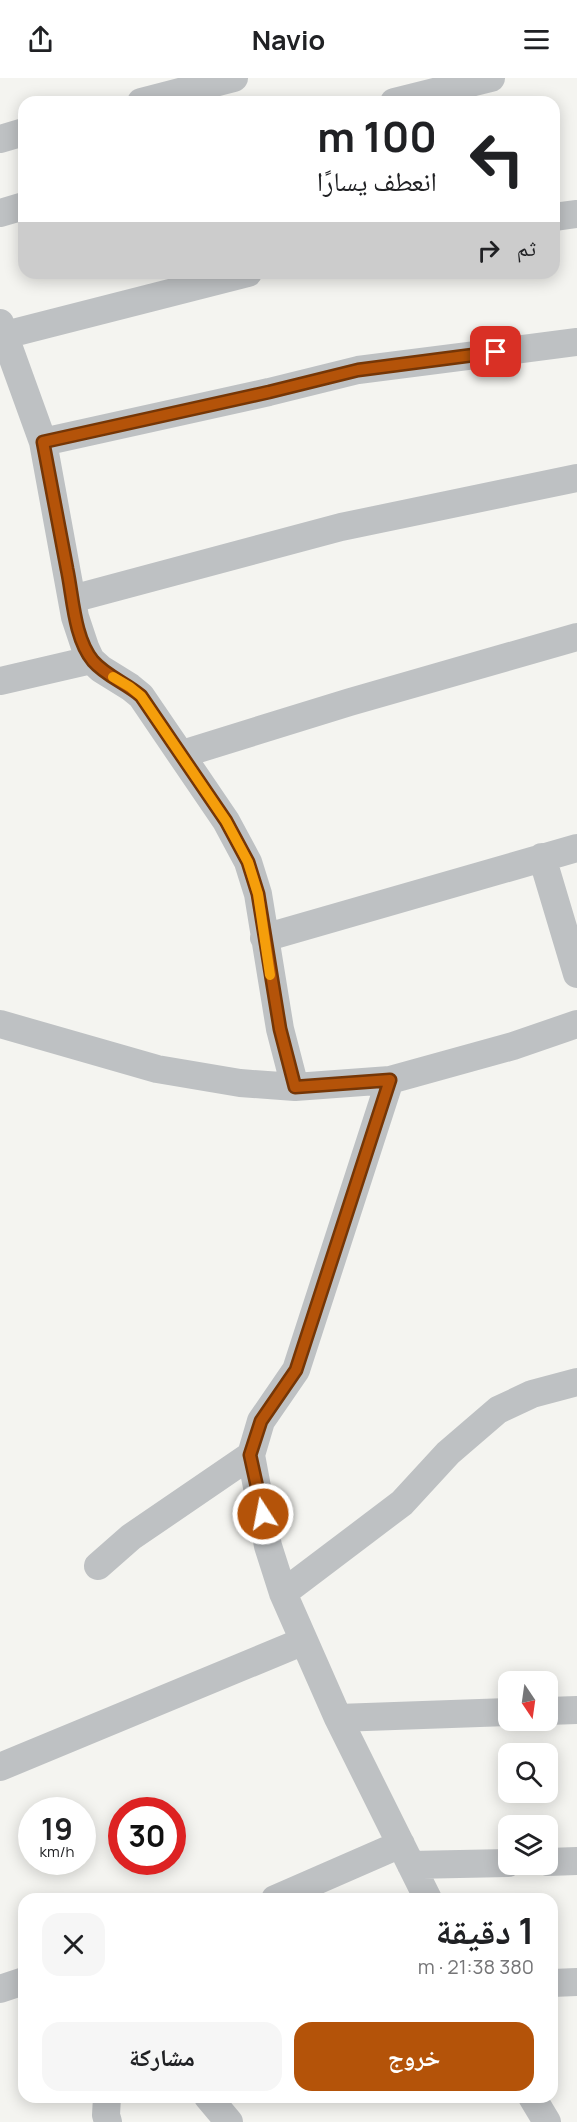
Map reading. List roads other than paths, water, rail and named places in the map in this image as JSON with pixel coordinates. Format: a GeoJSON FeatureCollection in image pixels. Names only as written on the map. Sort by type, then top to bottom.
{"type":"FeatureCollection","features":[{"type":"Feature","properties":{"kind":"street"},"geometry":{"type":"LineString","coordinates":[[164,96],[234,78]]}},
{"type":"Feature","properties":{"kind":"street"},"geometry":{"type":"LineString","coordinates":[[418,96],[491,78]]}},
{"type":"Feature","properties":{"kind":"street"},"geometry":{"type":"LineString","coordinates":[[0,139],[18,134]]}},
{"type":"Feature","properties":{"kind":"street"},"geometry":{"type":"LineString","coordinates":[[0,213],[18,208]]}},
{"type":"Feature","properties":{"kind":"street"},"geometry":{"type":"LineString","coordinates":[[560,216],[577,214]]}},
{"type":"Feature","properties":{"kind":"street"},"geometry":{"type":"LineString","coordinates":[[222,279],[2,329],[43,442],[75,617],[85,647],[92,660],[101,669],[141,696],[226,821],[248,862],[258,894],[280,1029],[295,1087]]}},
{"type":"Feature","properties":{"kind":"street"},"geometry":{"type":"LineString","coordinates":[[43,442],[358,370],[577,342]]}},
{"type":"Feature","properties":{"kind":"street"},"geometry":{"type":"LineString","coordinates":[[72,599],[341,527],[577,478]]}},
{"type":"Feature","properties":{"kind":"street"},"geometry":{"type":"LineString","coordinates":[[182,754],[350,702],[577,637]]}},
{"type":"Feature","properties":{"kind":"street"},"geometry":{"type":"LineString","coordinates":[[0,681],[92,660]]}},
{"type":"Feature","properties":{"kind":"street"},"geometry":{"type":"LineString","coordinates":[[264,938],[577,848]]}},
{"type":"Feature","properties":{"kind":"street"},"geometry":{"type":"LineString","coordinates":[[542,857],[577,974]]}},
{"type":"Feature","properties":{"kind":"street"},"geometry":{"type":"LineString","coordinates":[[0,1024],[158,1069],[240,1083],[295,1087],[390,1080],[513,1046],[577,1024]]}},
{"type":"Feature","properties":{"kind":"street"},"geometry":{"type":"LineString","coordinates":[[390,1080],[296,1370],[261,1421],[250,1455],[268,1546],[283,1593],[338,1718],[425,1893]]}},
{"type":"Feature","properties":{"kind":"street"},"geometry":{"type":"LineString","coordinates":[[283,1593],[402,1503],[448,1453],[498,1410],[532,1394],[577,1382]]}},
{"type":"Feature","properties":{"kind":"street"},"geometry":{"type":"LineString","coordinates":[[98,1566],[131,1537],[250,1455]]}},
{"type":"Feature","properties":{"kind":"street"},"geometry":{"type":"LineString","coordinates":[[0,1767],[304,1641]]}},
{"type":"Feature","properties":{"kind":"street"},"geometry":{"type":"LineString","coordinates":[[558,1711],[577,1710]]}},
{"type":"Feature","properties":{"kind":"street"},"geometry":{"type":"LineString","coordinates":[[338,1718],[498,1712]]}},
{"type":"Feature","properties":{"kind":"street"},"geometry":{"type":"LineString","coordinates":[[293,1893],[406,1855],[498,1862]]}},
{"type":"Feature","properties":{"kind":"street"},"geometry":{"type":"LineString","coordinates":[[558,1862],[577,1861]]}},
{"type":"Feature","properties":{"kind":"street"},"geometry":{"type":"LineString","coordinates":[[558,1983],[577,1982]]}},
{"type":"Feature","properties":{"kind":"street"},"geometry":{"type":"LineString","coordinates":[[0,1989],[18,1984]]}},
{"type":"Feature","properties":{"kind":"street"},"geometry":{"type":"LineString","coordinates":[[107,2103],[108,2122]]}},
{"type":"Feature","properties":{"kind":"street"},"geometry":{"type":"LineString","coordinates":[[213,2103],[229,2122]]}},
{"type":"Feature","properties":{"kind":"street"},"geometry":{"type":"LineString","coordinates":[[536,2103],[547,2122]]}}]}
